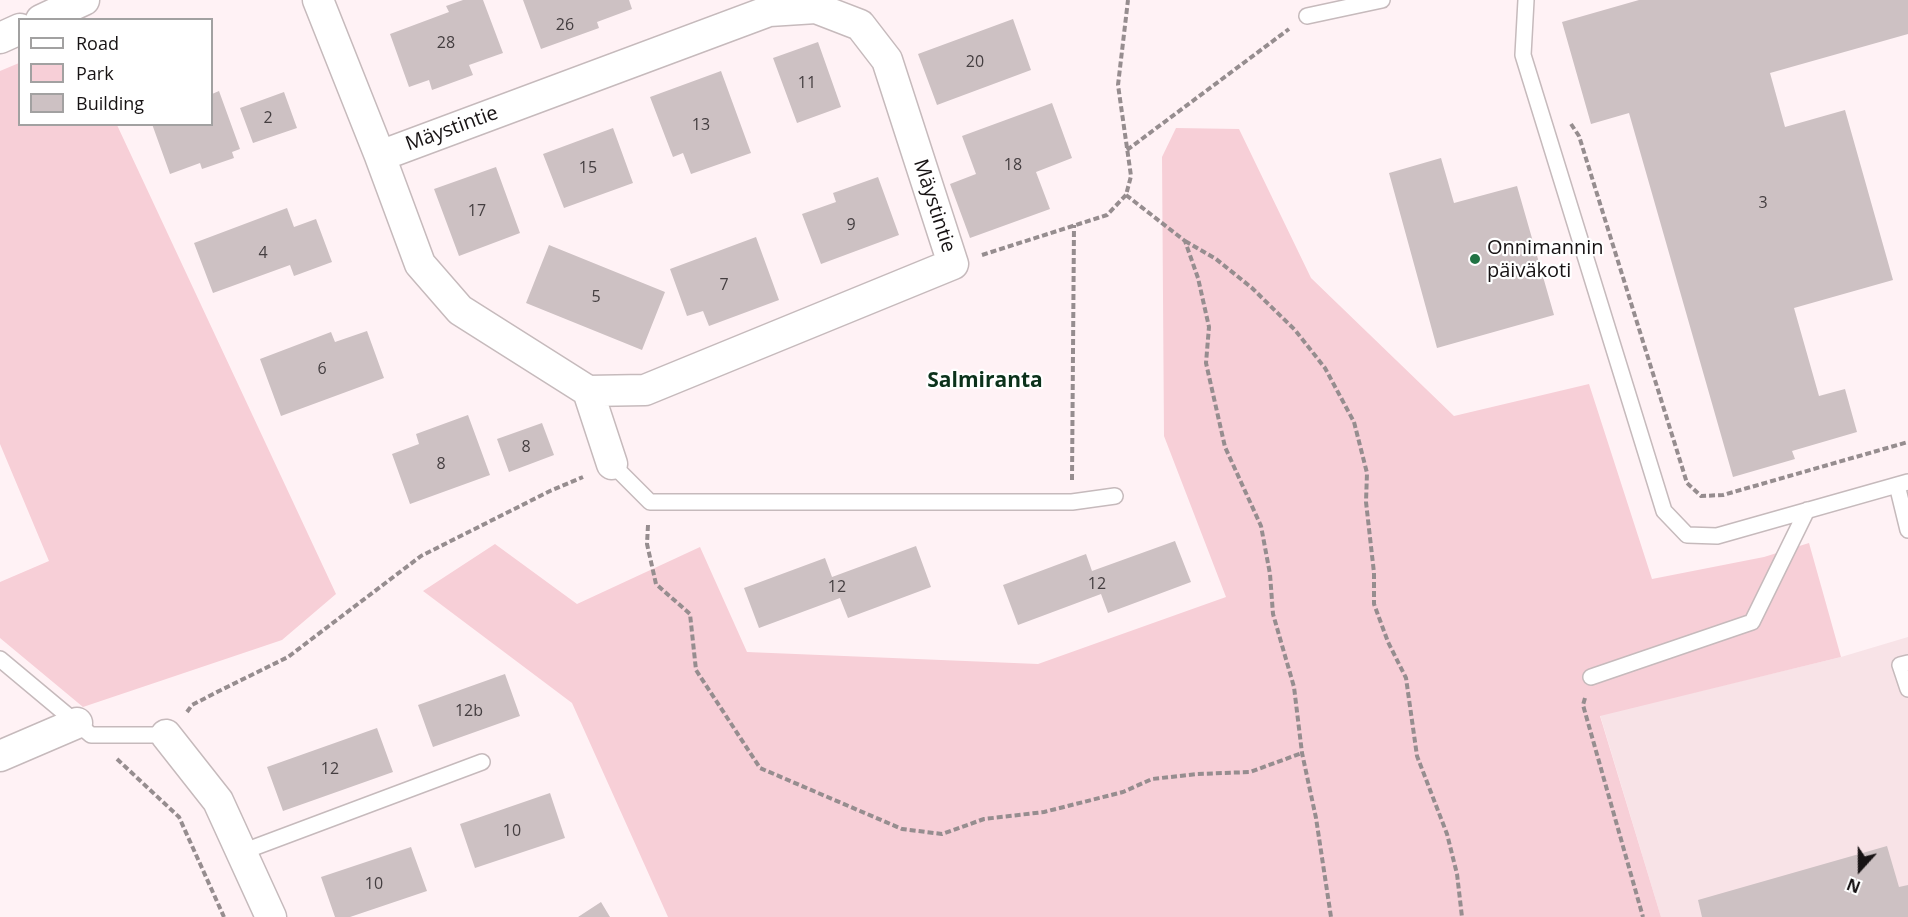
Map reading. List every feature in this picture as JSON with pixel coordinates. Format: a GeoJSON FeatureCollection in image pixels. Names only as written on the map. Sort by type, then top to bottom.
{"type":"FeatureCollection","features":[{"type":"Feature","properties":{"kind":"street"},"geometry":{"type":"LineString","coordinates":[[45,18],[84,0]]}},
{"type":"Feature","properties":{"kind":"street","name":"Mäystintie"},"geometry":{"type":"LineString","coordinates":[[318,0],[420,264],[460,310],[588,391],[645,390],[953,264],[887,60],[860,25],[816,8],[769,11],[380,156]]}},
{"type":"Feature","properties":{"kind":"street"},"geometry":{"type":"LineString","coordinates":[[0,38],[18,30]]}},
{"type":"Feature","properties":{"kind":"street"},"geometry":{"type":"LineString","coordinates":[[588,391],[612,464]]}},
{"type":"Feature","properties":{"kind":"street"},"geometry":{"type":"LineString","coordinates":[[0,756],[84,729]]}},
{"type":"Feature","properties":{"kind":"street"},"geometry":{"type":"LineString","coordinates":[[166,735],[218,801],[272,917]]}},
{"type":"Feature","properties":{"kind":"lane"},"geometry":{"type":"LineString","coordinates":[[1307,16],[1382,0]]}},
{"type":"Feature","properties":{"kind":"lane"},"geometry":{"type":"LineString","coordinates":[[1527,0],[1523,55],[1664,511],[1687,535],[1717,536],[1902,484],[1908,530]]}},
{"type":"Feature","properties":{"kind":"lane"},"geometry":{"type":"LineString","coordinates":[[612,464],[650,502],[1072,502],[1114,496]]}},
{"type":"Feature","properties":{"kind":"lane"},"geometry":{"type":"LineString","coordinates":[[1591,677],[1752,622],[1807,510]]}},
{"type":"Feature","properties":{"kind":"lane"},"geometry":{"type":"LineString","coordinates":[[0,659],[84,729],[166,735]]}},
{"type":"Feature","properties":{"kind":"lane"},"geometry":{"type":"LineString","coordinates":[[1908,663],[1900,665],[1908,689]]}},
{"type":"Feature","properties":{"kind":"lane"},"geometry":{"type":"LineString","coordinates":[[242,852],[482,762]]}},
{"type":"Feature","properties":{"kind":"path"},"geometry":{"type":"LineString","coordinates":[[953,264],[1107,215],[1126,195],[1131,176],[1118,85],[1128,0]]}},
{"type":"Feature","properties":{"kind":"path"},"geometry":{"type":"LineString","coordinates":[[1127,150],[1307,16]]}},
{"type":"Feature","properties":{"kind":"path"},"geometry":{"type":"LineString","coordinates":[[1567,118],[1579,136],[1687,483],[1701,496],[1723,495],[1908,442]]}},
{"type":"Feature","properties":{"kind":"path"},"geometry":{"type":"LineString","coordinates":[[1126,195],[1185,241],[1216,260],[1252,288],[1295,330],[1325,368],[1354,422],[1367,473],[1366,502],[1374,573],[1374,604],[1388,642],[1406,678],[1417,756],[1447,834],[1457,874],[1462,917]]}},
{"type":"Feature","properties":{"kind":"path"},"geometry":{"type":"LineString","coordinates":[[1072,502],[1074,225]]}},
{"type":"Feature","properties":{"kind":"path"},"geometry":{"type":"LineString","coordinates":[[1185,241],[1198,278],[1209,327],[1206,363],[1225,447],[1261,526],[1270,574],[1273,614],[1294,687],[1302,753],[1316,818],[1331,917]]}},
{"type":"Feature","properties":{"kind":"path"},"geometry":{"type":"LineString","coordinates":[[166,735],[192,705],[288,657],[421,556],[550,491]]}},
{"type":"Feature","properties":{"kind":"path"},"geometry":{"type":"LineString","coordinates":[[650,502],[647,544],[656,584],[690,614],[696,670],[760,768],[902,829],[942,834],[984,819],[1044,812],[1123,792],[1152,779],[1250,772],[1302,753]]}},
{"type":"Feature","properties":{"kind":"path"},"geometry":{"type":"LineString","coordinates":[[1591,677],[1583,705],[1643,917]]}},
{"type":"Feature","properties":{"kind":"path"},"geometry":{"type":"LineString","coordinates":[[84,729],[179,817],[224,917]]}},
{"type":"Feature","properties":{"kind":"shaded area"},"geometry":{"type":"Polygon","coordinates":[[[1908,637],[1908,917],[1661,917],[1600,715],[1841,657],[1908,637]]]}},
{"type":"Feature","properties":{"kind":"green space"},"geometry":{"type":"Polygon","coordinates":[[[18,63],[18,126],[117,126],[336,594],[282,640],[83,707],[0,638],[0,582],[49,561],[0,444],[0,71],[18,63]]]}},
{"type":"Feature","properties":{"kind":"green space"},"geometry":{"type":"Polygon","coordinates":[[[1176,128],[1239,129],[1311,278],[1454,416],[1589,384],[1652,579],[1764,557],[1809,543],[1841,657],[1600,716],[1661,917],[668,917],[572,703],[423,591],[495,544],[577,604],[700,547],[747,652],[1038,664],[1226,597],[1164,436],[1162,157],[1176,128]]]}},
{"type":"Feature","properties":{"kind":"building"},"geometry":{"type":"Polygon","coordinates":[[[463,0],[483,0],[503,53],[469,65],[473,75],[432,90],[429,80],[409,87],[390,34],[449,12],[446,6],[463,0]]]}},
{"type":"Feature","properties":{"kind":"building"},"geometry":{"type":"Polygon","coordinates":[[[523,0],[629,0],[632,9],[597,22],[599,28],[541,49],[523,0]]]}},
{"type":"Feature","properties":{"kind":"building"},"geometry":{"type":"Polygon","coordinates":[[[1639,0],[1908,0],[1908,34],[1770,73],[1785,127],[1845,110],[1893,280],[1794,308],[1819,396],[1845,389],[1857,432],[1792,451],[1795,459],[1733,477],[1629,113],[1591,124],[1562,22],[1639,0]]]}},
{"type":"Feature","properties":{"kind":"building"},"geometry":{"type":"Polygon","coordinates":[[[1013,19],[1031,70],[937,105],[918,54],[1013,19]]]}},
{"type":"Feature","properties":{"kind":"building"},"geometry":{"type":"Polygon","coordinates":[[[818,42],[841,107],[797,123],[773,58],[818,42]]]}},
{"type":"Feature","properties":{"kind":"building"},"geometry":{"type":"Polygon","coordinates":[[[721,71],[751,153],[691,174],[683,153],[673,157],[650,97],[721,71]]]}},
{"type":"Feature","properties":{"kind":"building"},"geometry":{"type":"Polygon","coordinates":[[[219,91],[240,149],[232,152],[234,158],[202,169],[200,163],[170,174],[153,126],[213,126],[213,94],[219,91]]]}},
{"type":"Feature","properties":{"kind":"building"},"geometry":{"type":"Polygon","coordinates":[[[284,92],[297,128],[253,143],[240,108],[284,92]]]}},
{"type":"Feature","properties":{"kind":"building"},"geometry":{"type":"Polygon","coordinates":[[[1052,103],[1072,158],[1036,172],[1050,209],[970,238],[950,184],[976,174],[962,136],[1052,103]]]}},
{"type":"Feature","properties":{"kind":"building"},"geometry":{"type":"Polygon","coordinates":[[[613,128],[633,183],[564,208],[543,154],[613,128]]]}},
{"type":"Feature","properties":{"kind":"building","name":"Onnimannin päiväkoti"},"geometry":{"type":"Polygon","coordinates":[[[1441,158],[1454,203],[1517,186],[1554,315],[1437,348],[1389,173],[1441,158]]]}},
{"type":"Feature","properties":{"kind":"building"},"geometry":{"type":"Polygon","coordinates":[[[496,167],[520,233],[459,256],[434,189],[496,167]]]}},
{"type":"Feature","properties":{"kind":"building"},"geometry":{"type":"Polygon","coordinates":[[[878,177],[899,235],[821,264],[802,214],[836,202],[833,193],[878,177]]]}},
{"type":"Feature","properties":{"kind":"building"},"geometry":{"type":"Polygon","coordinates":[[[287,208],[294,227],[316,219],[332,262],[294,276],[290,265],[213,293],[194,243],[287,208]]]}},
{"type":"Feature","properties":{"kind":"building"},"geometry":{"type":"Polygon","coordinates":[[[756,237],[779,300],[709,326],[703,311],[687,316],[670,269],[756,237]]]}},
{"type":"Feature","properties":{"kind":"building"},"geometry":{"type":"Polygon","coordinates":[[[549,245],[665,292],[642,350],[526,303],[549,245]]]}},
{"type":"Feature","properties":{"kind":"building"},"geometry":{"type":"Polygon","coordinates":[[[367,331],[384,378],[281,416],[260,359],[331,332],[335,342],[367,331]]]}},
{"type":"Feature","properties":{"kind":"building"},"geometry":{"type":"Polygon","coordinates":[[[468,415],[490,475],[410,504],[392,454],[419,444],[416,434],[468,415]]]}},
{"type":"Feature","properties":{"kind":"building"},"geometry":{"type":"Polygon","coordinates":[[[542,423],[554,455],[509,472],[497,439],[542,423]]]}},
{"type":"Feature","properties":{"kind":"building"},"geometry":{"type":"Polygon","coordinates":[[[1175,541],[1191,582],[1108,613],[1101,594],[1018,625],[1003,585],[1086,554],[1092,571],[1175,541]]]}},
{"type":"Feature","properties":{"kind":"building"},"geometry":{"type":"Polygon","coordinates":[[[916,546],[931,587],[848,618],[840,598],[759,628],[744,588],[825,558],[832,577],[916,546]]]}},
{"type":"Feature","properties":{"kind":"building"},"geometry":{"type":"Polygon","coordinates":[[[505,674],[520,716],[433,747],[418,705],[505,674]]]}},
{"type":"Feature","properties":{"kind":"building"},"geometry":{"type":"Polygon","coordinates":[[[377,728],[393,772],[283,811],[267,767],[377,728]]]}},
{"type":"Feature","properties":{"kind":"building"},"geometry":{"type":"Polygon","coordinates":[[[550,793],[565,838],[475,868],[460,824],[550,793]]]}},
{"type":"Feature","properties":{"kind":"building"},"geometry":{"type":"Polygon","coordinates":[[[1887,846],[1899,887],[1908,885],[1908,917],[1702,917],[1698,900],[1887,846]]]}},
{"type":"Feature","properties":{"kind":"building"},"geometry":{"type":"Polygon","coordinates":[[[411,847],[427,891],[350,917],[335,917],[321,877],[411,847]]]}},
{"type":"Feature","properties":{"kind":"building"},"geometry":{"type":"Polygon","coordinates":[[[601,902],[610,917],[578,917],[601,902]]]}},
{"type":"Feature","properties":{"kind":"place","name":"Onnimannin päiväkoti"},"geometry":{"type":"Point","coordinates":[1475,259]}},
{"type":"Feature","properties":{"kind":"district","name":"Salmiranta"},"geometry":{"type":"Point","coordinates":[985,381]}}]}
